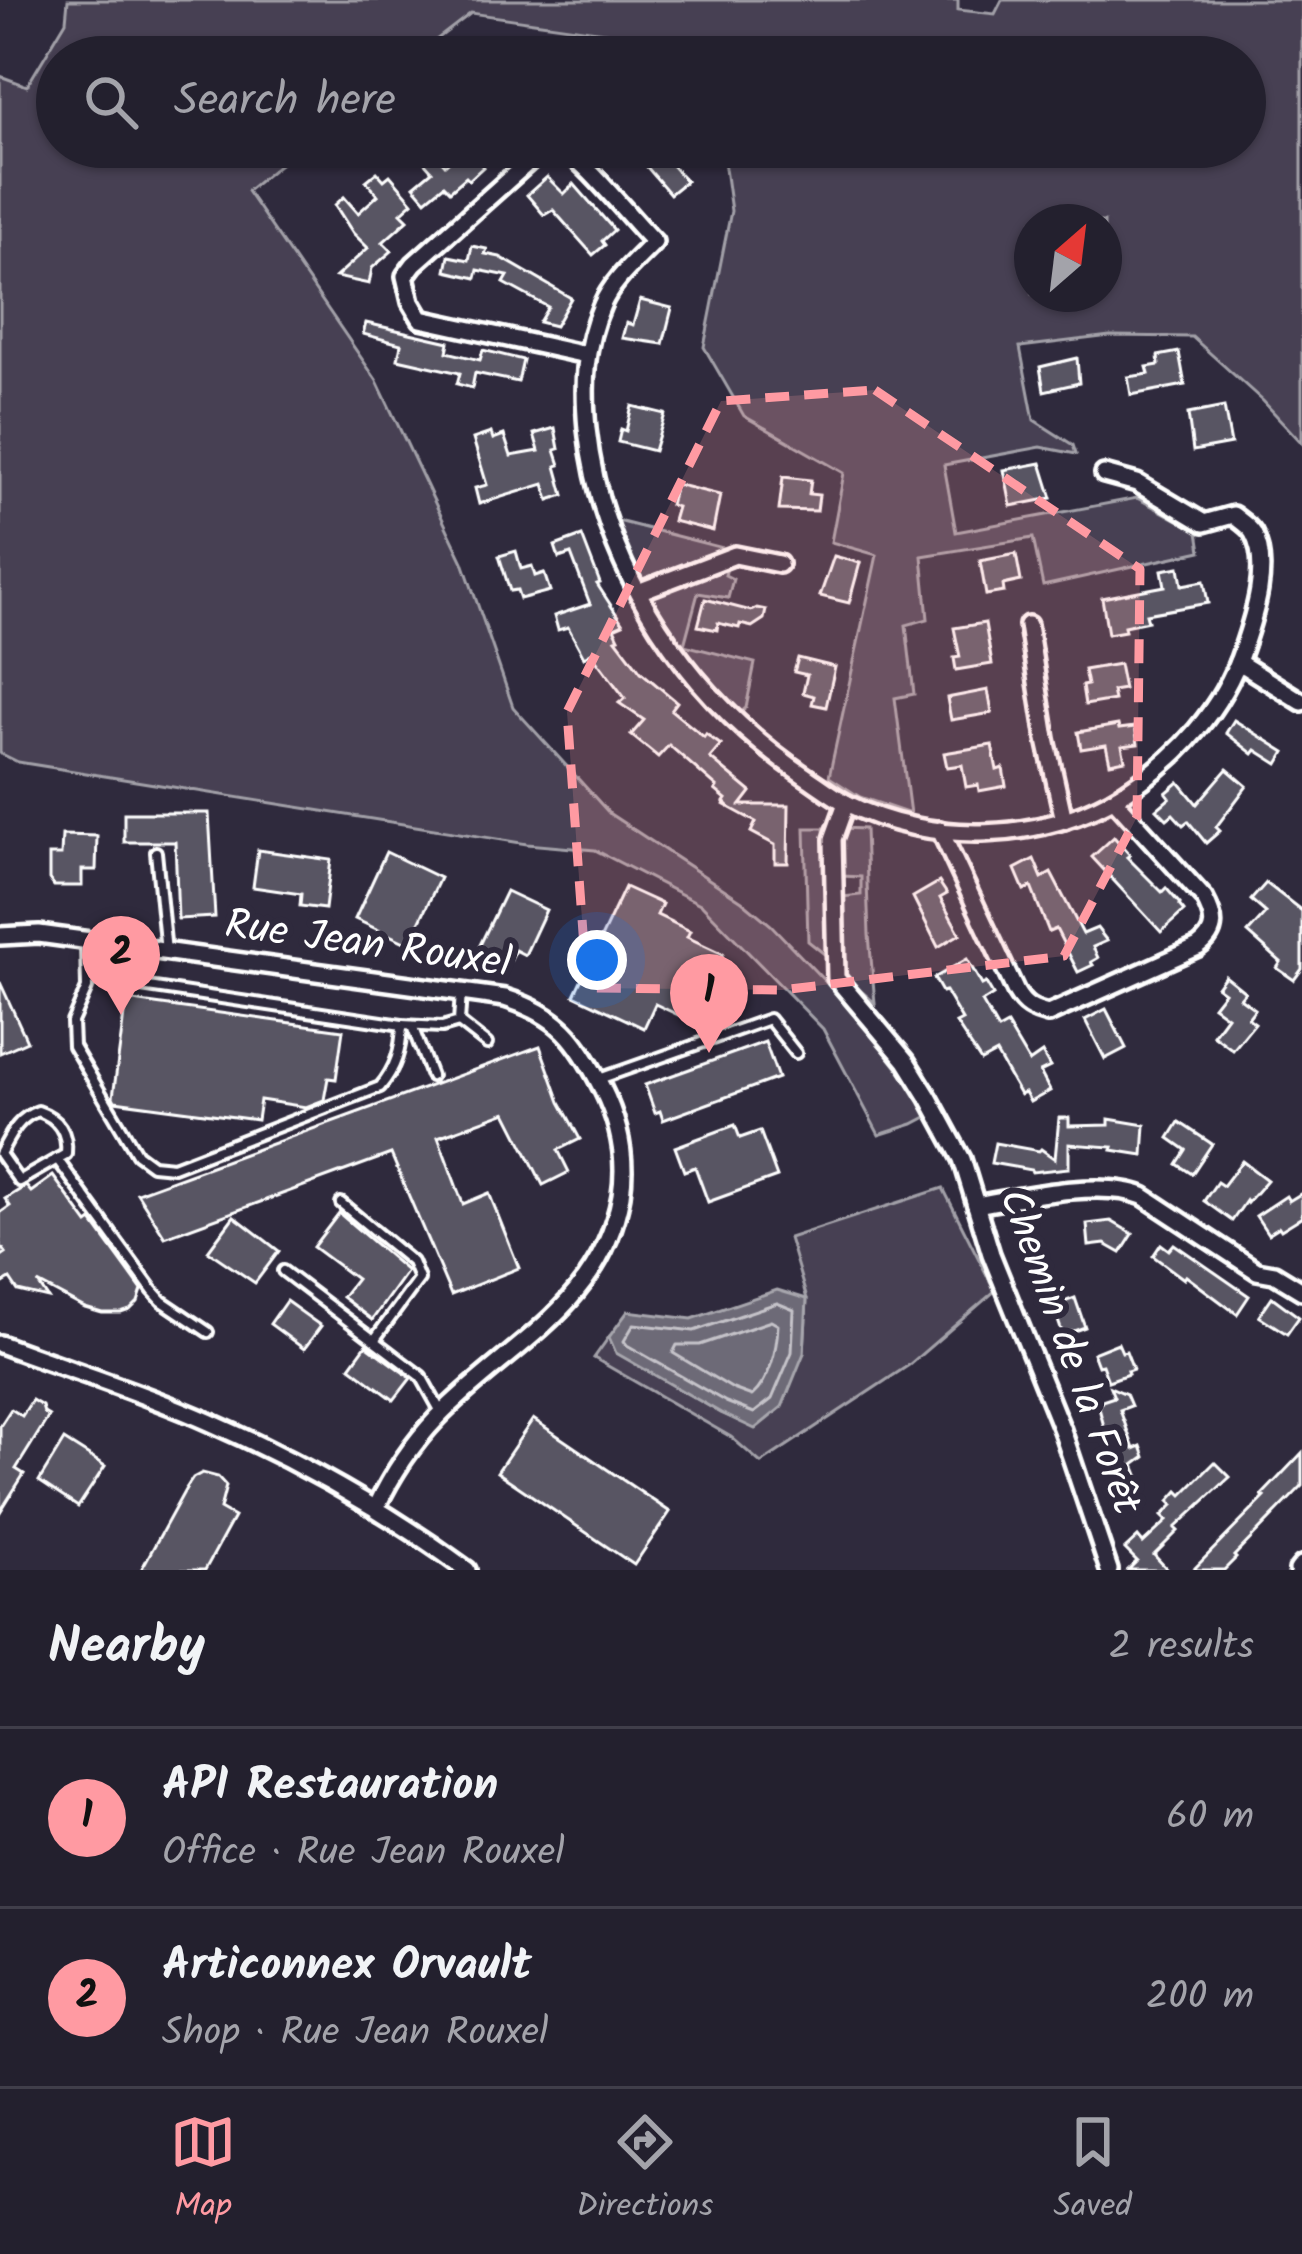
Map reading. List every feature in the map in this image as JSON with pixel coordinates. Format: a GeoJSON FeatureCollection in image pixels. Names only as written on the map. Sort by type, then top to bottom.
{"type":"FeatureCollection","features":[{"type":"Feature","properties":{"kind":"street"},"geometry":{"type":"LineString","coordinates":[[522,168],[406,271],[411,302],[421,319],[586,355]]}},
{"type":"Feature","properties":{"kind":"street"},"geometry":{"type":"LineString","coordinates":[[585,168],[654,242],[617,280],[604,301],[586,355],[584,398],[591,464],[603,511],[638,592],[679,658],[736,724],[846,803],[911,826],[990,832],[1033,829],[1114,799],[1174,757],[1223,692],[1238,662],[1260,589],[1258,550],[1252,531],[1233,515],[1204,523],[1137,484],[1104,474]]}},
{"type":"Feature","properties":{"kind":"street"},"geometry":{"type":"LineString","coordinates":[[638,592],[735,555],[778,564]]}},
{"type":"Feature","properties":{"kind":"street"},"geometry":{"type":"LineString","coordinates":[[1028,625],[1064,820]]}},
{"type":"Feature","properties":{"kind":"street"},"geometry":{"type":"LineString","coordinates":[[1238,662],[1302,702]]}},
{"type":"Feature","properties":{"kind":"street"},"geometry":{"type":"LineString","coordinates":[[940,830],[1016,992],[1032,1010],[1048,1014],[1198,947],[1214,927],[1214,914],[1204,898],[1114,799]]}},
{"type":"Feature","properties":{"kind":"street","name":"Chemin de la Forêt"},"geometry":{"type":"LineString","coordinates":[[846,803],[833,839],[836,978],[905,1061],[962,1159],[991,1254],[1062,1430],[1109,1570]]}},
{"type":"Feature","properties":{"kind":"street","name":"Rue Jean Rouxel"},"geometry":{"type":"LineString","coordinates":[[0,936],[39,934],[505,998],[548,1016],[570,1034],[609,1102],[619,1133],[622,1187],[611,1236],[597,1265],[566,1304],[421,1436],[376,1508]]}},
{"type":"Feature","properties":{"kind":"street"},"geometry":{"type":"LineString","coordinates":[[976,1205],[1113,1187],[1130,1190],[1257,1271],[1274,1274],[1302,1292]]}},
{"type":"Feature","properties":{"kind":"street"},"geometry":{"type":"LineString","coordinates":[[0,1344],[207,1421],[300,1466],[376,1508],[467,1570]]}},
{"type":"Feature","properties":{"kind":"lane"},"geometry":{"type":"LineString","coordinates":[[157,852],[166,952]]}},
{"type":"Feature","properties":{"kind":"lane"},"geometry":{"type":"LineString","coordinates":[[86,941],[87,984],[71,1022],[73,1046],[125,1138],[152,1165],[173,1167],[380,1087],[393,1072],[407,1026]]}},
{"type":"Feature","properties":{"kind":"lane"},"geometry":{"type":"LineString","coordinates":[[87,984],[108,981],[407,1026],[442,1027],[458,1022]]}},
{"type":"Feature","properties":{"kind":"lane"},"geometry":{"type":"LineString","coordinates":[[458,1022],[461,992]]}},
{"type":"Feature","properties":{"kind":"lane"},"geometry":{"type":"LineString","coordinates":[[597,1079],[769,1019],[796,1053]]}},
{"type":"Feature","properties":{"kind":"lane"},"geometry":{"type":"LineString","coordinates":[[458,1022],[487,1044]]}},
{"type":"Feature","properties":{"kind":"lane"},"geometry":{"type":"LineString","coordinates":[[407,1026],[431,1076]]}},
{"type":"Feature","properties":{"kind":"lane"},"geometry":{"type":"LineString","coordinates":[[38,1112],[62,1127],[66,1154],[57,1159],[19,1181],[0,1154],[15,1127],[28,1114],[38,1112]]}},
{"type":"Feature","properties":{"kind":"lane"},"geometry":{"type":"LineString","coordinates":[[57,1159],[153,1291],[208,1332]]}},
{"type":"Feature","properties":{"kind":"lane"},"geometry":{"type":"LineString","coordinates":[[341,1203],[412,1262],[418,1280],[374,1340]]}},
{"type":"Feature","properties":{"kind":"lane"},"geometry":{"type":"LineString","coordinates":[[283,1271],[421,1376],[442,1413]]}},
{"type":"Feature","properties":{"kind":"highlighted area"},"geometry":{"type":"Polygon","coordinates":[[[875,390],[1140,569],[1137,817],[1064,956],[782,990],[587,988],[567,712],[721,401],[875,390]]]}},
{"type":"Feature","properties":{"kind":"shaded area"},"geometry":{"type":"Polygon","coordinates":[[[68,0],[958,0],[958,10],[995,14],[1002,0],[1302,0],[1302,443],[1192,337],[1110,336],[1020,347],[1034,420],[1073,445],[1076,454],[1041,447],[944,465],[956,532],[1137,498],[1198,531],[1201,551],[1043,586],[1033,538],[922,556],[928,619],[906,625],[914,694],[895,698],[910,814],[860,797],[829,777],[877,555],[831,542],[844,473],[744,416],[704,347],[731,211],[725,168],[1266,168],[1266,36],[624,36],[471,13],[441,36],[57,36],[66,21],[68,0]]]}},
{"type":"Feature","properties":{"kind":"shaded area"},"geometry":{"type":"Polygon","coordinates":[[[36,71],[36,168],[275,168],[247,191],[377,381],[463,562],[513,707],[610,814],[771,925],[858,1016],[932,1114],[879,1135],[823,1029],[702,905],[595,850],[527,844],[18,762],[0,753],[0,76],[27,86],[36,71]]]}},
{"type":"Feature","properties":{"kind":"shaded area"},"geometry":{"type":"Polygon","coordinates":[[[614,520],[727,549],[644,583],[614,520]]]}},
{"type":"Feature","properties":{"kind":"shaded area"},"geometry":{"type":"Polygon","coordinates":[[[729,561],[725,575],[733,579],[728,598],[698,593],[684,645],[755,663],[746,708],[740,713],[690,658],[648,596],[729,561]]]}},
{"type":"Feature","properties":{"kind":"shaded area"},"geometry":{"type":"Polygon","coordinates":[[[805,828],[824,828],[828,957],[808,941],[805,828]]]}},
{"type":"Feature","properties":{"kind":"shaded area"},"geometry":{"type":"Polygon","coordinates":[[[839,828],[865,829],[875,1003],[847,979],[842,897],[861,895],[861,877],[842,876],[839,828]]]}},
{"type":"Feature","properties":{"kind":"shaded area"},"geometry":{"type":"Polygon","coordinates":[[[943,1188],[995,1291],[909,1365],[761,1463],[731,1437],[594,1358],[609,1337],[617,1353],[756,1428],[804,1353],[807,1299],[789,1238],[943,1188]]]}},
{"type":"Feature","properties":{"kind":"water"},"geometry":{"type":"Polygon","coordinates":[[[777,1290],[807,1299],[804,1353],[782,1407],[755,1429],[616,1353],[609,1337],[628,1311],[692,1319],[777,1290]]]}},
{"type":"Feature","properties":{"kind":"building"},"geometry":{"type":"Polygon","coordinates":[[[429,168],[482,168],[450,191],[444,185],[426,200],[414,186],[432,171],[429,168]]]}},
{"type":"Feature","properties":{"kind":"building"},"geometry":{"type":"Polygon","coordinates":[[[648,168],[674,168],[686,181],[670,194],[648,168]]]}},
{"type":"Feature","properties":{"kind":"building"},"geometry":{"type":"Polygon","coordinates":[[[377,172],[384,180],[390,175],[413,202],[401,213],[408,220],[383,242],[392,251],[372,268],[369,284],[336,277],[368,248],[335,205],[344,197],[358,213],[378,195],[366,181],[377,172]]]}},
{"type":"Feature","properties":{"kind":"building"},"geometry":{"type":"Polygon","coordinates":[[[547,177],[564,194],[574,184],[614,230],[593,255],[553,210],[544,215],[527,195],[547,177]]]}},
{"type":"Feature","properties":{"kind":"building"},"geometry":{"type":"Polygon","coordinates":[[[472,246],[487,249],[485,254],[500,257],[571,298],[555,326],[539,322],[548,307],[504,283],[508,276],[478,270],[476,278],[446,271],[449,256],[469,260],[472,246]]]}},
{"type":"Feature","properties":{"kind":"building"},"geometry":{"type":"Polygon","coordinates":[[[640,300],[672,308],[663,344],[622,338],[626,323],[633,325],[640,300]]]}},
{"type":"Feature","properties":{"kind":"building"},"geometry":{"type":"Polygon","coordinates":[[[366,323],[449,342],[447,352],[480,360],[483,350],[523,360],[518,382],[475,373],[472,388],[457,384],[460,373],[398,359],[401,344],[363,334],[366,323]]]}},
{"type":"Feature","properties":{"kind":"building"},"geometry":{"type":"Polygon","coordinates":[[[1179,352],[1185,385],[1131,395],[1128,377],[1149,374],[1147,367],[1159,365],[1158,356],[1179,352]]]}},
{"type":"Feature","properties":{"kind":"building"},"geometry":{"type":"Polygon","coordinates":[[[1077,358],[1079,383],[1044,391],[1040,367],[1077,358]]]}},
{"type":"Feature","properties":{"kind":"building"},"geometry":{"type":"Polygon","coordinates":[[[632,406],[665,414],[654,451],[618,442],[632,406]]]}},
{"type":"Feature","properties":{"kind":"building"},"geometry":{"type":"Polygon","coordinates":[[[1224,407],[1231,444],[1193,451],[1188,414],[1224,407]]]}},
{"type":"Feature","properties":{"kind":"building"},"geometry":{"type":"Polygon","coordinates":[[[555,428],[560,465],[556,466],[564,495],[549,500],[544,484],[479,504],[475,488],[487,485],[473,439],[491,433],[493,439],[504,435],[511,456],[539,451],[534,434],[555,428]]]}},
{"type":"Feature","properties":{"kind":"building"},"geometry":{"type":"Polygon","coordinates":[[[1041,463],[1052,498],[1011,506],[1004,470],[1041,463]]]}},
{"type":"Feature","properties":{"kind":"building"},"geometry":{"type":"Polygon","coordinates":[[[783,477],[811,480],[809,494],[819,495],[817,511],[779,510],[783,477]]]}},
{"type":"Feature","properties":{"kind":"building"},"geometry":{"type":"Polygon","coordinates":[[[675,484],[720,495],[713,531],[673,521],[677,507],[670,505],[675,484]]]}},
{"type":"Feature","properties":{"kind":"building"},"geometry":{"type":"Polygon","coordinates":[[[582,536],[597,584],[623,624],[614,628],[616,639],[641,672],[677,702],[671,710],[721,745],[710,758],[751,792],[741,805],[789,805],[788,863],[775,863],[775,845],[751,832],[756,822],[723,804],[727,805],[726,799],[717,787],[669,745],[658,757],[631,735],[644,720],[619,703],[625,698],[591,653],[584,657],[568,627],[558,630],[554,616],[590,604],[571,554],[559,558],[555,546],[582,536]]]}},
{"type":"Feature","properties":{"kind":"building"},"geometry":{"type":"Polygon","coordinates":[[[516,551],[521,569],[532,566],[535,576],[544,573],[550,591],[520,599],[517,590],[510,591],[499,556],[516,551]]]}},
{"type":"Feature","properties":{"kind":"building"},"geometry":{"type":"Polygon","coordinates":[[[1016,554],[1021,581],[1003,585],[1004,592],[986,595],[980,561],[1016,554]]]}},
{"type":"Feature","properties":{"kind":"building"},"geometry":{"type":"Polygon","coordinates":[[[834,556],[860,563],[849,603],[820,596],[834,556]]]}},
{"type":"Feature","properties":{"kind":"building"},"geometry":{"type":"Polygon","coordinates":[[[1179,567],[1182,585],[1204,581],[1208,603],[1146,614],[1148,621],[1108,634],[1102,598],[1165,586],[1162,570],[1179,567]]]}},
{"type":"Feature","properties":{"kind":"building"},"geometry":{"type":"Polygon","coordinates":[[[705,599],[751,611],[766,610],[764,619],[752,627],[718,623],[717,630],[698,626],[705,599]]]}},
{"type":"Feature","properties":{"kind":"building"},"geometry":{"type":"Polygon","coordinates":[[[985,623],[992,664],[956,670],[954,658],[960,657],[954,628],[985,623]]]}},
{"type":"Feature","properties":{"kind":"building"},"geometry":{"type":"Polygon","coordinates":[[[798,658],[835,667],[826,707],[812,704],[814,696],[803,693],[807,675],[794,672],[798,658]]]}},
{"type":"Feature","properties":{"kind":"building"},"geometry":{"type":"Polygon","coordinates":[[[1119,664],[1124,689],[1112,691],[1114,700],[1085,705],[1084,670],[1119,664]]]}},
{"type":"Feature","properties":{"kind":"building"},"geometry":{"type":"Polygon","coordinates":[[[988,690],[992,713],[951,720],[947,698],[988,690]]]}},
{"type":"Feature","properties":{"kind":"building"},"geometry":{"type":"Polygon","coordinates":[[[1234,720],[1285,752],[1278,764],[1256,750],[1253,754],[1226,733],[1234,720]]]}},
{"type":"Feature","properties":{"kind":"building"},"geometry":{"type":"Polygon","coordinates":[[[1118,725],[1119,729],[1135,727],[1138,744],[1122,746],[1125,760],[1110,763],[1106,745],[1081,749],[1078,732],[1118,725]]]}},
{"type":"Feature","properties":{"kind":"building"},"geometry":{"type":"Polygon","coordinates":[[[992,745],[1006,786],[979,791],[978,785],[966,787],[962,765],[947,767],[944,753],[992,745]]]}},
{"type":"Feature","properties":{"kind":"building"},"geometry":{"type":"Polygon","coordinates":[[[1227,769],[1247,786],[1216,827],[1220,831],[1206,843],[1188,821],[1183,825],[1173,814],[1167,819],[1157,809],[1179,782],[1197,804],[1227,769]]]}},
{"type":"Feature","properties":{"kind":"building"},"geometry":{"type":"Polygon","coordinates":[[[124,813],[209,813],[215,917],[178,919],[175,842],[124,842],[124,813]]]}},
{"type":"Feature","properties":{"kind":"building"},"geometry":{"type":"Polygon","coordinates":[[[62,835],[97,836],[96,870],[82,870],[82,886],[54,886],[49,879],[49,855],[61,855],[62,835]]]}},
{"type":"Feature","properties":{"kind":"building"},"geometry":{"type":"Polygon","coordinates":[[[1114,837],[1130,855],[1127,857],[1162,892],[1166,888],[1184,911],[1161,932],[1092,857],[1114,837]]]}},
{"type":"Feature","properties":{"kind":"building"},"geometry":{"type":"Polygon","coordinates":[[[258,850],[331,860],[325,909],[300,906],[301,894],[253,887],[258,850]]]}},
{"type":"Feature","properties":{"kind":"building"},"geometry":{"type":"Polygon","coordinates":[[[386,852],[440,878],[409,944],[355,919],[386,852]]]}},
{"type":"Feature","properties":{"kind":"building"},"geometry":{"type":"Polygon","coordinates":[[[1034,859],[1042,878],[1051,873],[1083,934],[1097,928],[1107,941],[1093,947],[1098,958],[1093,965],[1078,972],[1056,929],[1049,932],[1031,887],[1024,890],[1015,869],[1034,859]]]}},
{"type":"Feature","properties":{"kind":"building"},"geometry":{"type":"Polygon","coordinates":[[[939,882],[947,894],[940,898],[960,934],[938,947],[913,897],[939,882]]]}},
{"type":"Feature","properties":{"kind":"building"},"geometry":{"type":"Polygon","coordinates":[[[1266,883],[1302,911],[1302,969],[1294,980],[1277,968],[1281,962],[1248,933],[1266,913],[1251,900],[1266,883]]]}},
{"type":"Feature","properties":{"kind":"building"},"geometry":{"type":"Polygon","coordinates":[[[625,887],[662,904],[657,915],[690,931],[687,937],[723,954],[691,1021],[655,1004],[644,1028],[574,995],[625,887]]]}},
{"type":"Feature","properties":{"kind":"building"},"geometry":{"type":"Polygon","coordinates":[[[506,891],[546,910],[525,955],[515,950],[511,960],[504,961],[478,949],[506,891]]]}},
{"type":"Feature","properties":{"kind":"building"},"geometry":{"type":"Polygon","coordinates":[[[967,959],[993,995],[982,1002],[998,1030],[1007,1025],[1029,1062],[1042,1053],[1050,1067],[1040,1072],[1050,1091],[1030,1102],[1025,1093],[1020,1095],[996,1053],[981,1061],[956,1023],[962,1020],[934,978],[967,959]]]}},
{"type":"Feature","properties":{"kind":"building"},"geometry":{"type":"Polygon","coordinates":[[[1225,976],[1245,992],[1240,998],[1255,1009],[1248,1018],[1255,1023],[1233,1050],[1213,1035],[1227,1016],[1213,1006],[1224,992],[1217,987],[1225,976]]]}},
{"type":"Feature","properties":{"kind":"building"},"geometry":{"type":"Polygon","coordinates":[[[0,982],[27,1041],[0,1053],[0,982]]]}},
{"type":"Feature","properties":{"kind":"building"},"geometry":{"type":"Polygon","coordinates":[[[126,1000],[343,1030],[336,1079],[328,1078],[324,1100],[306,1107],[260,1100],[257,1120],[115,1101],[126,1000]]]}},
{"type":"Feature","properties":{"kind":"building"},"geometry":{"type":"Polygon","coordinates":[[[1106,1009],[1126,1048],[1105,1059],[1085,1020],[1106,1009]]]}},
{"type":"Feature","properties":{"kind":"building"},"geometry":{"type":"Polygon","coordinates":[[[765,1042],[778,1078],[663,1120],[660,1111],[655,1113],[645,1085],[765,1042]]]}},
{"type":"Feature","properties":{"kind":"building"},"geometry":{"type":"Polygon","coordinates":[[[540,1046],[560,1102],[580,1139],[558,1150],[569,1172],[543,1185],[506,1112],[438,1137],[463,1204],[489,1193],[519,1268],[451,1295],[391,1154],[165,1237],[137,1193],[540,1046]]]}},
{"type":"Feature","properties":{"kind":"building"},"geometry":{"type":"Polygon","coordinates":[[[1059,1118],[1069,1118],[1069,1126],[1109,1125],[1109,1119],[1145,1125],[1143,1155],[1069,1144],[1069,1168],[1032,1172],[991,1163],[995,1143],[1041,1149],[1055,1159],[1059,1118]]]}},
{"type":"Feature","properties":{"kind":"building"},"geometry":{"type":"Polygon","coordinates":[[[1179,1122],[1212,1144],[1192,1174],[1177,1164],[1186,1150],[1169,1138],[1179,1122]]]}},
{"type":"Feature","properties":{"kind":"building"},"geometry":{"type":"Polygon","coordinates":[[[735,1125],[740,1138],[760,1131],[777,1177],[708,1202],[695,1167],[684,1171],[675,1147],[735,1125]]]}},
{"type":"Feature","properties":{"kind":"building"},"geometry":{"type":"Polygon","coordinates":[[[1242,1161],[1267,1180],[1232,1221],[1204,1201],[1217,1182],[1223,1186],[1242,1161]]]}},
{"type":"Feature","properties":{"kind":"building"},"geometry":{"type":"Polygon","coordinates":[[[53,1176],[142,1290],[130,1310],[102,1313],[38,1283],[48,1298],[18,1291],[10,1279],[0,1285],[0,1257],[6,1253],[0,1245],[0,1213],[10,1206],[5,1199],[26,1186],[31,1192],[53,1176]]]}},
{"type":"Feature","properties":{"kind":"building"},"geometry":{"type":"Polygon","coordinates":[[[1302,1193],[1302,1217],[1268,1234],[1256,1216],[1286,1196],[1289,1201],[1302,1193]]]}},
{"type":"Feature","properties":{"kind":"building"},"geometry":{"type":"Polygon","coordinates":[[[339,1213],[407,1271],[372,1320],[342,1297],[356,1279],[313,1247],[339,1213]]]}},
{"type":"Feature","properties":{"kind":"building"},"geometry":{"type":"Polygon","coordinates":[[[234,1216],[279,1251],[255,1283],[208,1251],[234,1216]]]}},
{"type":"Feature","properties":{"kind":"building"},"geometry":{"type":"Polygon","coordinates":[[[1111,1221],[1133,1234],[1121,1253],[1105,1244],[1089,1246],[1087,1224],[1111,1221]]]}},
{"type":"Feature","properties":{"kind":"building"},"geometry":{"type":"Polygon","coordinates":[[[1161,1244],[1169,1250],[1174,1244],[1249,1296],[1237,1314],[1153,1256],[1161,1244]]]}},
{"type":"Feature","properties":{"kind":"building"},"geometry":{"type":"Polygon","coordinates":[[[1272,1297],[1299,1317],[1287,1334],[1259,1316],[1272,1297]]]}},
{"type":"Feature","properties":{"kind":"building"},"geometry":{"type":"Polygon","coordinates":[[[1075,1298],[1085,1327],[1063,1335],[1053,1306],[1075,1298]]]}},
{"type":"Feature","properties":{"kind":"building"},"geometry":{"type":"Polygon","coordinates":[[[286,1301],[321,1326],[304,1349],[270,1324],[286,1301]]]}},
{"type":"Feature","properties":{"kind":"building"},"geometry":{"type":"Polygon","coordinates":[[[1118,1343],[1133,1369],[1108,1381],[1093,1353],[1118,1343]]]}},
{"type":"Feature","properties":{"kind":"building"},"geometry":{"type":"Polygon","coordinates":[[[366,1345],[411,1378],[394,1400],[350,1367],[366,1345]]]}},
{"type":"Feature","properties":{"kind":"building"},"geometry":{"type":"Polygon","coordinates":[[[1110,1387],[1126,1394],[1131,1406],[1120,1410],[1134,1449],[1141,1446],[1145,1457],[1134,1465],[1143,1487],[1123,1497],[1099,1408],[1102,1401],[1114,1397],[1110,1387]]]}},
{"type":"Feature","properties":{"kind":"building"},"geometry":{"type":"Polygon","coordinates":[[[32,1400],[49,1416],[16,1469],[24,1474],[0,1512],[0,1426],[11,1409],[22,1416],[32,1400]]]}},
{"type":"Feature","properties":{"kind":"building"},"geometry":{"type":"Polygon","coordinates":[[[533,1419],[670,1512],[634,1565],[497,1472],[533,1419]]]}},
{"type":"Feature","properties":{"kind":"building"},"geometry":{"type":"Polygon","coordinates":[[[64,1440],[105,1466],[78,1507],[39,1481],[64,1440]]]}},
{"type":"Feature","properties":{"kind":"building"},"geometry":{"type":"Polygon","coordinates":[[[1302,1453],[1302,1486],[1236,1558],[1224,1570],[1193,1570],[1265,1497],[1262,1495],[1302,1453]]]}},
{"type":"Feature","properties":{"kind":"building"},"geometry":{"type":"Polygon","coordinates":[[[1215,1462],[1230,1477],[1175,1528],[1178,1531],[1154,1555],[1168,1570],[1128,1570],[1137,1561],[1125,1549],[1138,1537],[1143,1543],[1167,1521],[1162,1516],[1173,1505],[1169,1501],[1178,1491],[1182,1495],[1215,1462]]]}},
{"type":"Feature","properties":{"kind":"building"},"geometry":{"type":"Polygon","coordinates":[[[202,1473],[218,1477],[226,1486],[220,1509],[234,1517],[205,1570],[141,1570],[185,1490],[202,1473]]]}},
{"type":"Feature","properties":{"kind":"place","name":"Articonnex Orvault"},"geometry":{"type":"Point","coordinates":[121,1015]}},
{"type":"Feature","properties":{"kind":"place","name":"API Restauration"},"geometry":{"type":"Point","coordinates":[709,1053]}}]}
